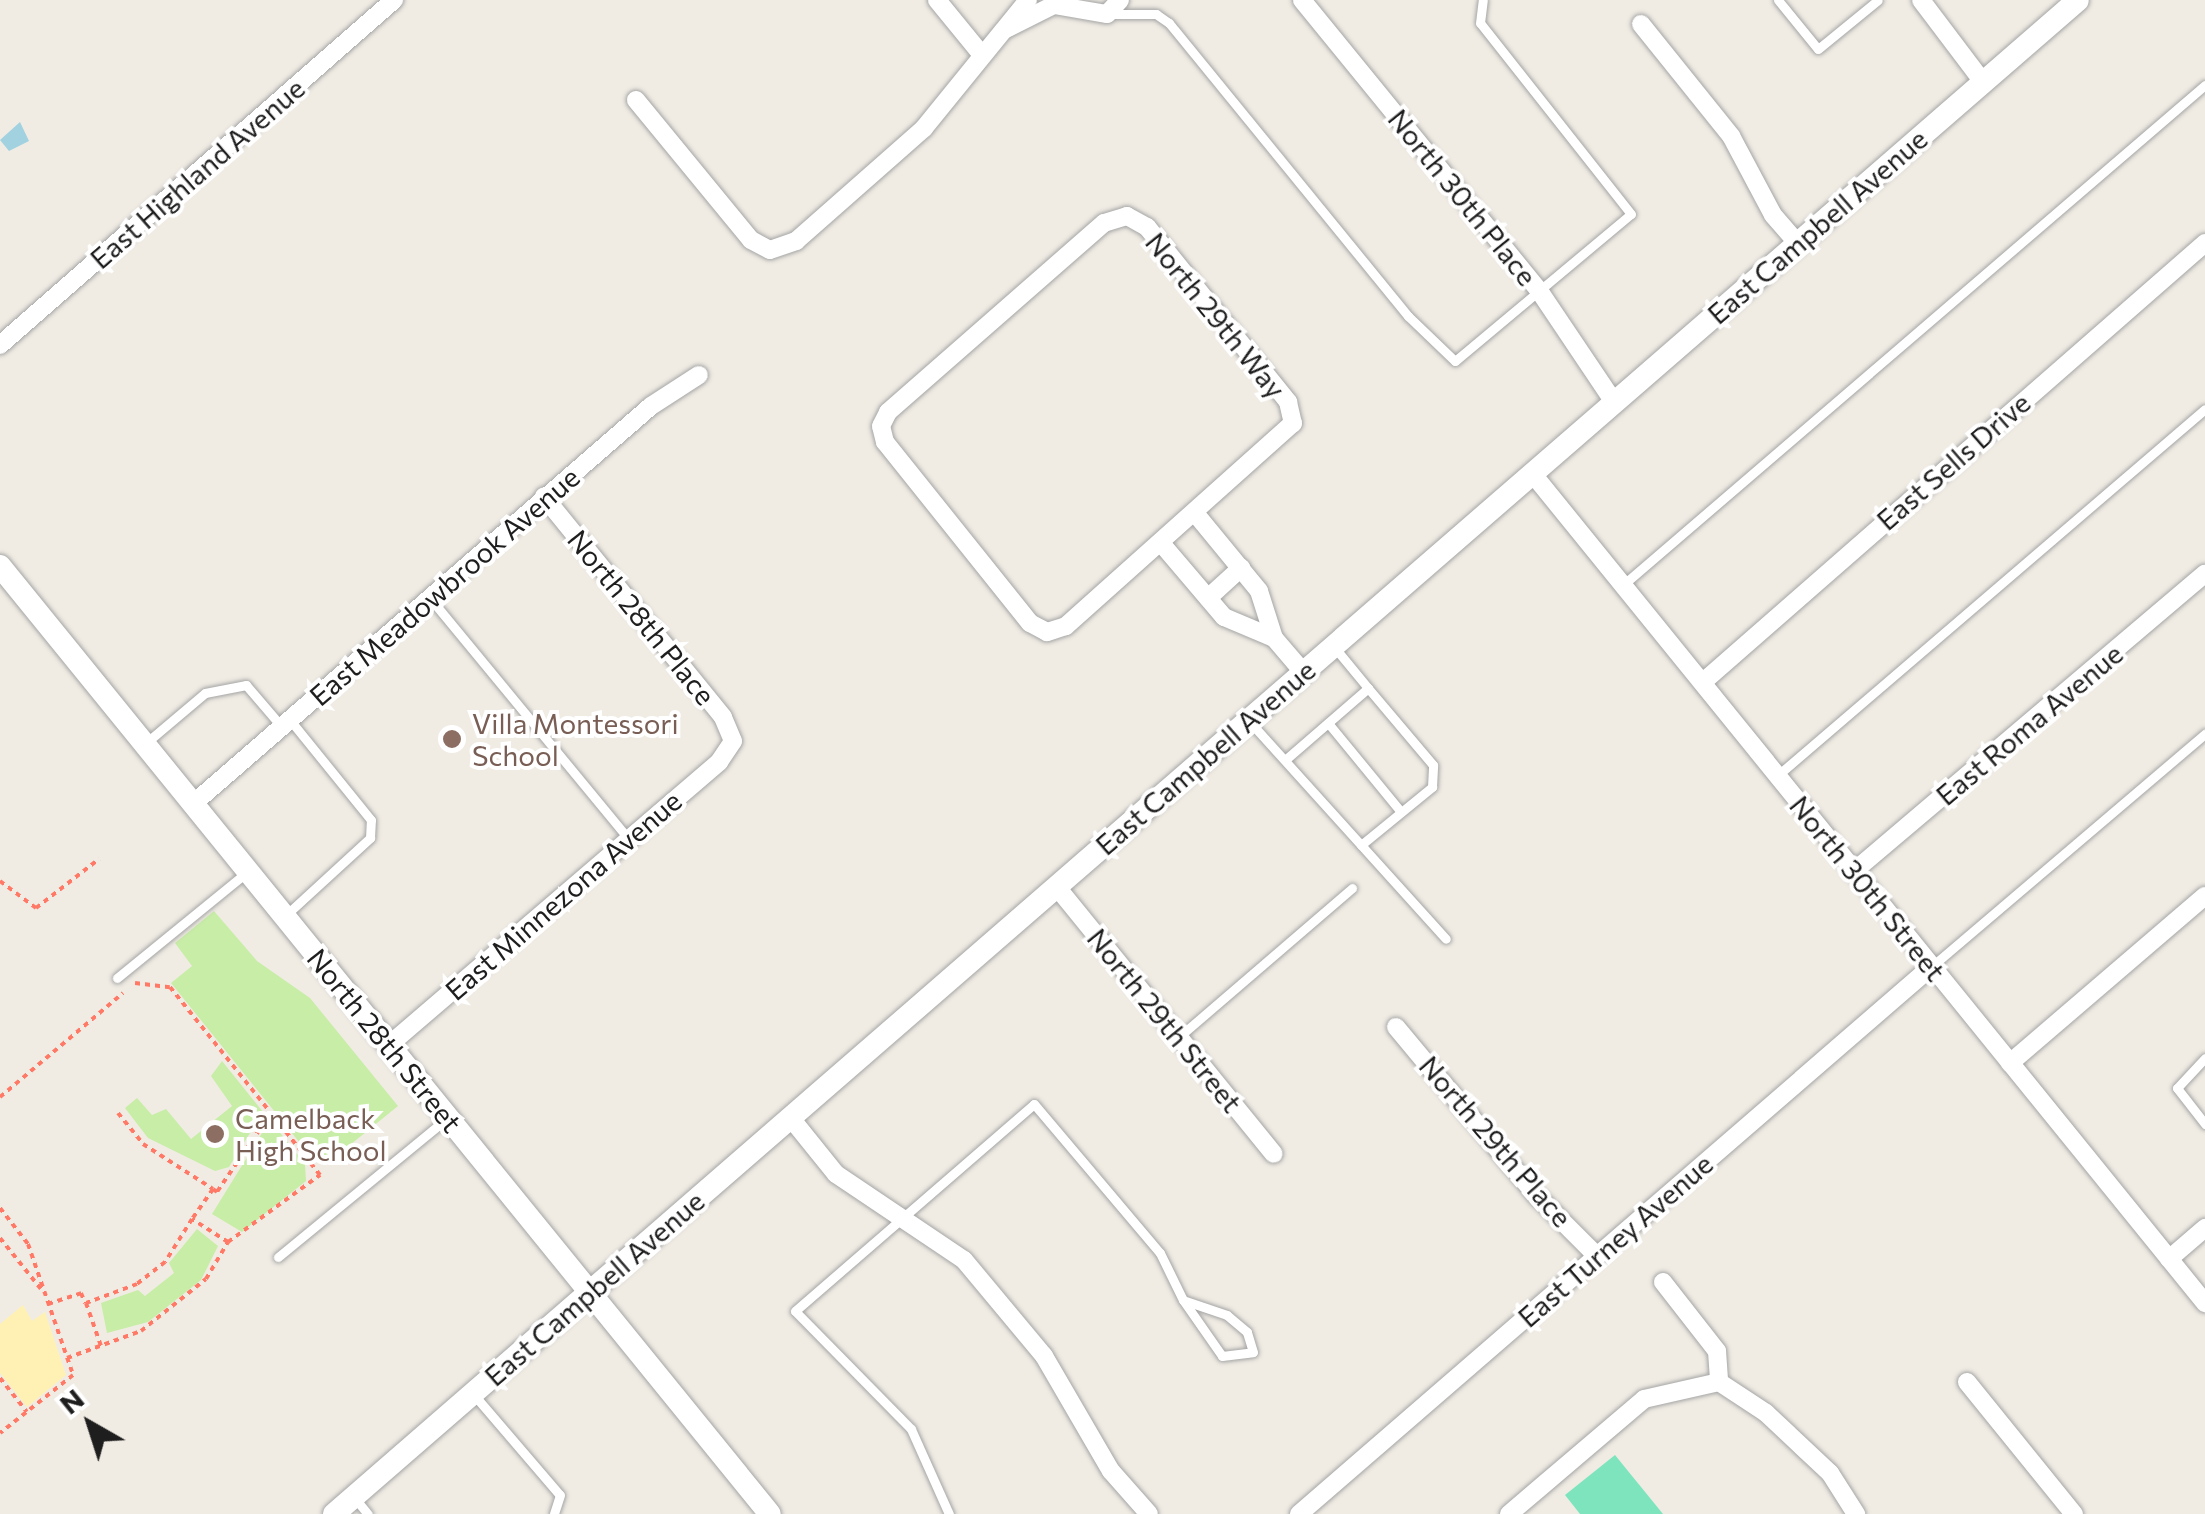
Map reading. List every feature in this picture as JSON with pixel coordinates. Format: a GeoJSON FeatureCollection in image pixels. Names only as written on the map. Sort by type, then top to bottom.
{"type":"FeatureCollection","features":[{"type":"Feature","properties":{"kind":"street","name":"East Highland Avenue"},"geometry":{"type":"LineString","coordinates":[[0,346],[394,0]]}},
{"type":"Feature","properties":{"kind":"street"},"geometry":{"type":"LineString","coordinates":[[937,0],[982,55]]}},
{"type":"Feature","properties":{"kind":"street"},"geometry":{"type":"LineString","coordinates":[[636,100],[751,240],[770,250],[796,242],[924,128],[1028,0]]}},
{"type":"Feature","properties":{"kind":"street","name":"North 30th Place"},"geometry":{"type":"LineString","coordinates":[[1302,0],[1540,292],[1614,402]]}},
{"type":"Feature","properties":{"kind":"street"},"geometry":{"type":"LineString","coordinates":[[1921,0],[1983,82]]}},
{"type":"Feature","properties":{"kind":"street","name":"East Campbell Avenue"},"geometry":{"type":"LineString","coordinates":[[334,1514],[361,1505],[473,1394],[2078,0]]}},
{"type":"Feature","properties":{"kind":"street"},"geometry":{"type":"LineString","coordinates":[[1006,29],[1054,5],[1108,5]]}},
{"type":"Feature","properties":{"kind":"street"},"geometry":{"type":"LineString","coordinates":[[1641,24],[1731,136],[1773,215],[1797,243]]}},
{"type":"Feature","properties":{"kind":"street","name":"North 29th Way"},"geometry":{"type":"LineString","coordinates":[[1161,543],[1066,626],[1046,632],[1018,608],[885,442],[881,426],[888,412],[1104,223],[1127,216],[1147,227],[1276,388],[1293,423],[1196,514]]}},
{"type":"Feature","properties":{"kind":"street","name":"East Sells Drive"},"geometry":{"type":"LineString","coordinates":[[1703,682],[2205,243]]}},
{"type":"Feature","properties":{"kind":"street","name":"East Meadowbrook Avenue"},"geometry":{"type":"LineString","coordinates":[[194,803],[662,398],[699,376]]}},
{"type":"Feature","properties":{"kind":"street","name":"North 30th Street"},"geometry":{"type":"LineString","coordinates":[[1532,473],[2205,1303]]}},
{"type":"Feature","properties":{"kind":"street","name":"North 28th Place"},"geometry":{"type":"LineString","coordinates":[[544,498],[723,718],[733,741]]}},
{"type":"Feature","properties":{"kind":"street"},"geometry":{"type":"LineString","coordinates":[[1274,638],[1224,616],[1161,543],[1196,514],[1260,591],[1274,638],[1303,672]]}},
{"type":"Feature","properties":{"kind":"street","name":"North 28th Street"},"geometry":{"type":"LineString","coordinates":[[0,566],[770,1514]]}},
{"type":"Feature","properties":{"kind":"street"},"geometry":{"type":"LineString","coordinates":[[1208,598],[1241,568]]}},
{"type":"Feature","properties":{"kind":"street","name":"East Roma Avenue"},"geometry":{"type":"LineString","coordinates":[[1853,872],[2205,574]]}},
{"type":"Feature","properties":{"kind":"street","name":"East Minnezona Avenue"},"geometry":{"type":"LineString","coordinates":[[388,1044],[719,762],[733,741]]}},
{"type":"Feature","properties":{"kind":"street","name":"North 29th Street"},"geometry":{"type":"LineString","coordinates":[[1056,886],[1274,1154]]}},
{"type":"Feature","properties":{"kind":"street"},"geometry":{"type":"LineString","coordinates":[[2010,1062],[2205,896]]}},
{"type":"Feature","properties":{"kind":"street","name":"East Turney Avenue"},"geometry":{"type":"LineString","coordinates":[[1299,1514],[1932,967]]}},
{"type":"Feature","properties":{"kind":"street","name":"North 29th Place"},"geometry":{"type":"LineString","coordinates":[[1396,1027],[1536,1196],[1596,1255]]}},
{"type":"Feature","properties":{"kind":"street"},"geometry":{"type":"LineString","coordinates":[[790,1117],[836,1174],[942,1241],[987,1287],[1044,1356],[1110,1471],[1150,1514]]}},
{"type":"Feature","properties":{"kind":"street"},"geometry":{"type":"LineString","coordinates":[[2169,1259],[2205,1228]]}},
{"type":"Feature","properties":{"kind":"street"},"geometry":{"type":"LineString","coordinates":[[1664,1282],[1717,1351],[1719,1382]]}},
{"type":"Feature","properties":{"kind":"street"},"geometry":{"type":"LineString","coordinates":[[1509,1514],[1644,1399],[1719,1382],[1766,1413],[1830,1474],[1856,1514]]}},
{"type":"Feature","properties":{"kind":"street"},"geometry":{"type":"LineString","coordinates":[[1967,1382],[2074,1514]]}},
{"type":"Feature","properties":{"kind":"lane"},"geometry":{"type":"LineString","coordinates":[[1108,5],[1156,14],[1169,24],[1447,358],[1461,360],[1630,214],[1480,22],[1483,0]]}},
{"type":"Feature","properties":{"kind":"lane"},"geometry":{"type":"LineString","coordinates":[[1778,0],[1818,50],[1878,0]]}},
{"type":"Feature","properties":{"kind":"lane"},"geometry":{"type":"LineString","coordinates":[[1624,584],[2205,85]]}},
{"type":"Feature","properties":{"kind":"lane"},"geometry":{"type":"LineString","coordinates":[[1777,776],[2205,409]]}},
{"type":"Feature","properties":{"kind":"lane"},"geometry":{"type":"LineString","coordinates":[[429,597],[629,839]]}},
{"type":"Feature","properties":{"kind":"lane"},"geometry":{"type":"LineString","coordinates":[[1333,646],[1433,765],[1432,787],[1361,845]]}},
{"type":"Feature","properties":{"kind":"lane"},"geometry":{"type":"LineString","coordinates":[[144,744],[205,693],[246,686],[286,724],[371,820],[370,838],[285,916]]}},
{"type":"Feature","properties":{"kind":"lane"},"geometry":{"type":"LineString","coordinates":[[1285,760],[1368,688]]}},
{"type":"Feature","properties":{"kind":"lane"},"geometry":{"type":"LineString","coordinates":[[1248,720],[1446,939]]}},
{"type":"Feature","properties":{"kind":"lane"},"geometry":{"type":"LineString","coordinates":[[1328,723],[1401,812]]}},
{"type":"Feature","properties":{"kind":"lane"},"geometry":{"type":"LineString","coordinates":[[1932,967],[2205,734]]}},
{"type":"Feature","properties":{"kind":"lane"},"geometry":{"type":"LineString","coordinates":[[117,978],[249,870]]}},
{"type":"Feature","properties":{"kind":"lane"},"geometry":{"type":"LineString","coordinates":[[1180,1036],[1352,888]]}},
{"type":"Feature","properties":{"kind":"lane"},"geometry":{"type":"LineString","coordinates":[[2205,1058],[2177,1088],[2205,1124]]}},
{"type":"Feature","properties":{"kind":"lane"},"geometry":{"type":"LineString","coordinates":[[949,1514],[910,1430],[795,1311],[1034,1104],[1160,1253],[1183,1300],[1222,1356],[1252,1352],[1247,1332],[1227,1315],[1183,1300]]}},
{"type":"Feature","properties":{"kind":"lane"},"geometry":{"type":"LineString","coordinates":[[278,1257],[448,1117]]}},
{"type":"Feature","properties":{"kind":"lane"},"geometry":{"type":"LineString","coordinates":[[473,1394],[560,1496],[554,1514]]}},
{"type":"Feature","properties":{"kind":"path"},"geometry":{"type":"LineString","coordinates":[[0,881],[36,908],[99,858]]}},
{"type":"Feature","properties":{"kind":"path"},"geometry":{"type":"LineString","coordinates":[[0,1097],[136,983],[170,988],[320,1175],[228,1242],[206,1279],[141,1332],[67,1358]]}},
{"type":"Feature","properties":{"kind":"path"},"geometry":{"type":"LineString","coordinates":[[118,1114],[144,1144],[217,1192],[271,1114]]}},
{"type":"Feature","properties":{"kind":"path"},"geometry":{"type":"LineString","coordinates":[[86,1303],[137,1284],[165,1262],[213,1189]]}},
{"type":"Feature","properties":{"kind":"path"},"geometry":{"type":"LineString","coordinates":[[0,1208],[28,1244],[72,1375],[0,1433]]}},
{"type":"Feature","properties":{"kind":"path"},"geometry":{"type":"LineString","coordinates":[[192,1219],[228,1242]]}},
{"type":"Feature","properties":{"kind":"path"},"geometry":{"type":"LineString","coordinates":[[0,1238],[45,1294]]}},
{"type":"Feature","properties":{"kind":"path"},"geometry":{"type":"LineString","coordinates":[[48,1304],[81,1293],[101,1346]]}},
{"type":"Feature","properties":{"kind":"path"},"geometry":{"type":"LineString","coordinates":[[0,1378],[27,1412]]}},
{"type":"Feature","properties":{"kind":"green space"},"geometry":{"type":"Polygon","coordinates":[[[214,911],[257,961],[310,998],[398,1106],[329,1162],[312,1158],[171,983],[192,966],[175,943],[214,911]]]}},
{"type":"Feature","properties":{"kind":"green space"},"geometry":{"type":"Polygon","coordinates":[[[222,1061],[263,1112],[229,1167],[215,1171],[148,1138],[125,1108],[137,1098],[152,1115],[166,1109],[191,1139],[232,1106],[211,1076],[222,1061]]]}},
{"type":"Feature","properties":{"kind":"green space"},"geometry":{"type":"Polygon","coordinates":[[[270,1120],[305,1164],[306,1181],[242,1232],[212,1214],[270,1120]]]}},
{"type":"Feature","properties":{"kind":"green space"},"geometry":{"type":"Polygon","coordinates":[[[197,1229],[218,1246],[201,1280],[148,1322],[107,1333],[101,1303],[138,1290],[145,1296],[174,1273],[169,1263],[197,1229]]]}},
{"type":"Feature","properties":{"kind":"green space"},"geometry":{"type":"Polygon","coordinates":[[[1615,1455],[1663,1514],[1580,1514],[1565,1495],[1615,1455]]]}},
{"type":"Feature","properties":{"kind":"sand"},"geometry":{"type":"Polygon","coordinates":[[[23,1305],[32,1321],[45,1312],[66,1375],[27,1407],[0,1373],[0,1324],[23,1305]]]}},
{"type":"Feature","properties":{"kind":"water"},"geometry":{"type":"Polygon","coordinates":[[[20,122],[29,141],[9,151],[0,140],[20,122]]]}},
{"type":"Feature","properties":{"kind":"place","name":"Villa Montessori School"},"geometry":{"type":"Point","coordinates":[452,739]}},
{"type":"Feature","properties":{"kind":"place","name":"Camelback High School"},"geometry":{"type":"Point","coordinates":[215,1134]}}]}
